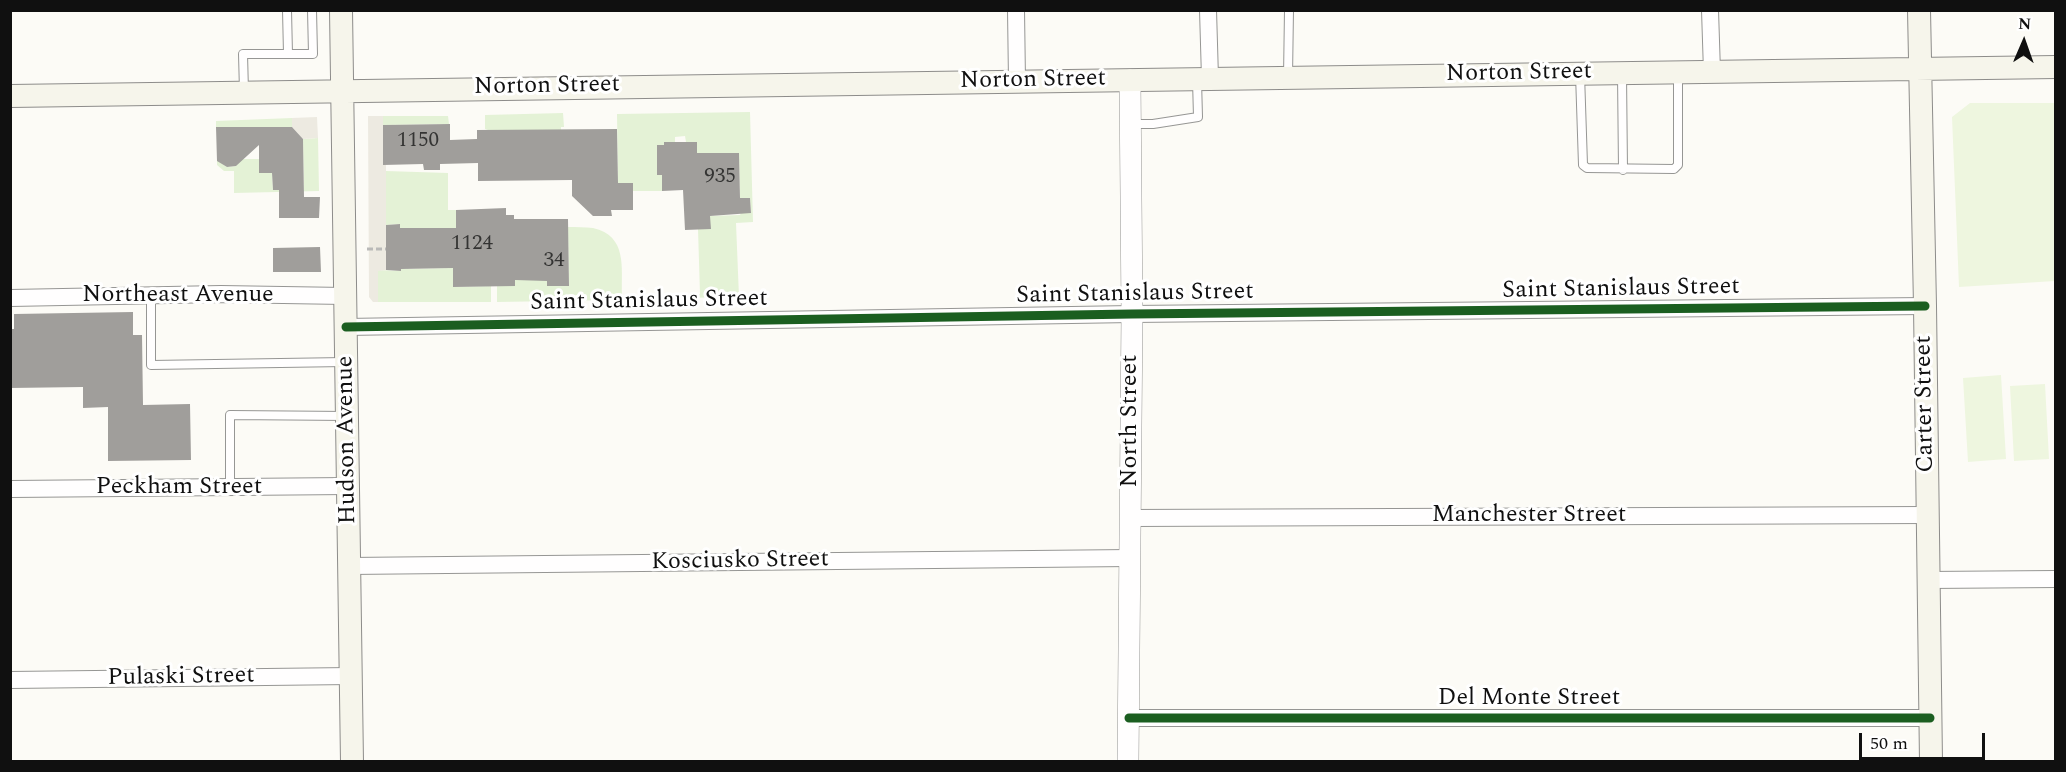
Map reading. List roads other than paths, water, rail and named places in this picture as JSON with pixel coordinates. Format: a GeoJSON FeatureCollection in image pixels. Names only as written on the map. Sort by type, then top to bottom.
{"type":"FeatureCollection","features":[{"type":"Feature","properties":{"kind":"main road","name":"Hudson Avenue"},"geometry":{"type":"LineString","coordinates":[[340,10],[352,762]]}},
{"type":"Feature","properties":{"kind":"main road","name":"Carter Street"},"geometry":{"type":"LineString","coordinates":[[1919,10],[1926,306],[1931,762]]}},
{"type":"Feature","properties":{"kind":"main road","name":"Norton Street"},"geometry":{"type":"LineString","coordinates":[[10,96],[2055,68]]}},
{"type":"Feature","properties":{"kind":"street"},"geometry":{"type":"LineString","coordinates":[[1016,10],[1017,81]]}},
{"type":"Feature","properties":{"kind":"street"},"geometry":{"type":"LineString","coordinates":[[1203,78],[1208,10]]}},
{"type":"Feature","properties":{"kind":"street"},"geometry":{"type":"LineString","coordinates":[[1710,10],[1712,72]]}},
{"type":"Feature","properties":{"kind":"street","name":"North Street"},"geometry":{"type":"LineString","coordinates":[[1128,762],[1132,315],[1130,80]]}},
{"type":"Feature","properties":{"kind":"street","name":"Northeast Avenue"},"geometry":{"type":"LineString","coordinates":[[10,298],[151,294],[345,296]]}},
{"type":"Feature","properties":{"kind":"street","name":"Saint Stanislaus Street"},"geometry":{"type":"LineString","coordinates":[[346,327],[1926,306]]}},
{"type":"Feature","properties":{"kind":"street","name":"Peckham Street"},"geometry":{"type":"LineString","coordinates":[[10,489],[348,486]]}},
{"type":"Feature","properties":{"kind":"street","name":"Manchester Street"},"geometry":{"type":"LineString","coordinates":[[1130,518],[1927,515]]}},
{"type":"Feature","properties":{"kind":"street","name":"Kosciusko Street"},"geometry":{"type":"LineString","coordinates":[[349,566],[1130,558]]}},
{"type":"Feature","properties":{"kind":"street"},"geometry":{"type":"LineString","coordinates":[[1928,580],[2055,579]]}},
{"type":"Feature","properties":{"kind":"street","name":"Pulaski Street"},"geometry":{"type":"LineString","coordinates":[[10,680],[351,676]]}},
{"type":"Feature","properties":{"kind":"street","name":"Del Monte Street"},"geometry":{"type":"LineString","coordinates":[[1129,718],[1930,718]]}},
{"type":"Feature","properties":{"kind":"lane"},"geometry":{"type":"LineString","coordinates":[[287,10],[288,54]]}},
{"type":"Feature","properties":{"kind":"lane"},"geometry":{"type":"LineString","coordinates":[[244,92],[243,54],[313,54],[312,10]]}},
{"type":"Feature","properties":{"kind":"lane"},"geometry":{"type":"LineString","coordinates":[[1288,77],[1289,10]]}},
{"type":"Feature","properties":{"kind":"lane"},"geometry":{"type":"LineString","coordinates":[[1622,73],[1623,170]]}},
{"type":"Feature","properties":{"kind":"lane"},"geometry":{"type":"LineString","coordinates":[[1580,74],[1583,165],[1587,168],[1623,170],[1674,169],[1678,165],[1677,73]]}},
{"type":"Feature","properties":{"kind":"lane"},"geometry":{"type":"LineString","coordinates":[[1131,124],[1153,124],[1198,117],[1203,78]]}},
{"type":"Feature","properties":{"kind":"lane"},"geometry":{"type":"LineString","coordinates":[[151,294],[152,364],[347,362]]}},
{"type":"Feature","properties":{"kind":"lane"},"geometry":{"type":"LineString","coordinates":[[230,487],[230,415],[347,416]]}}]}
